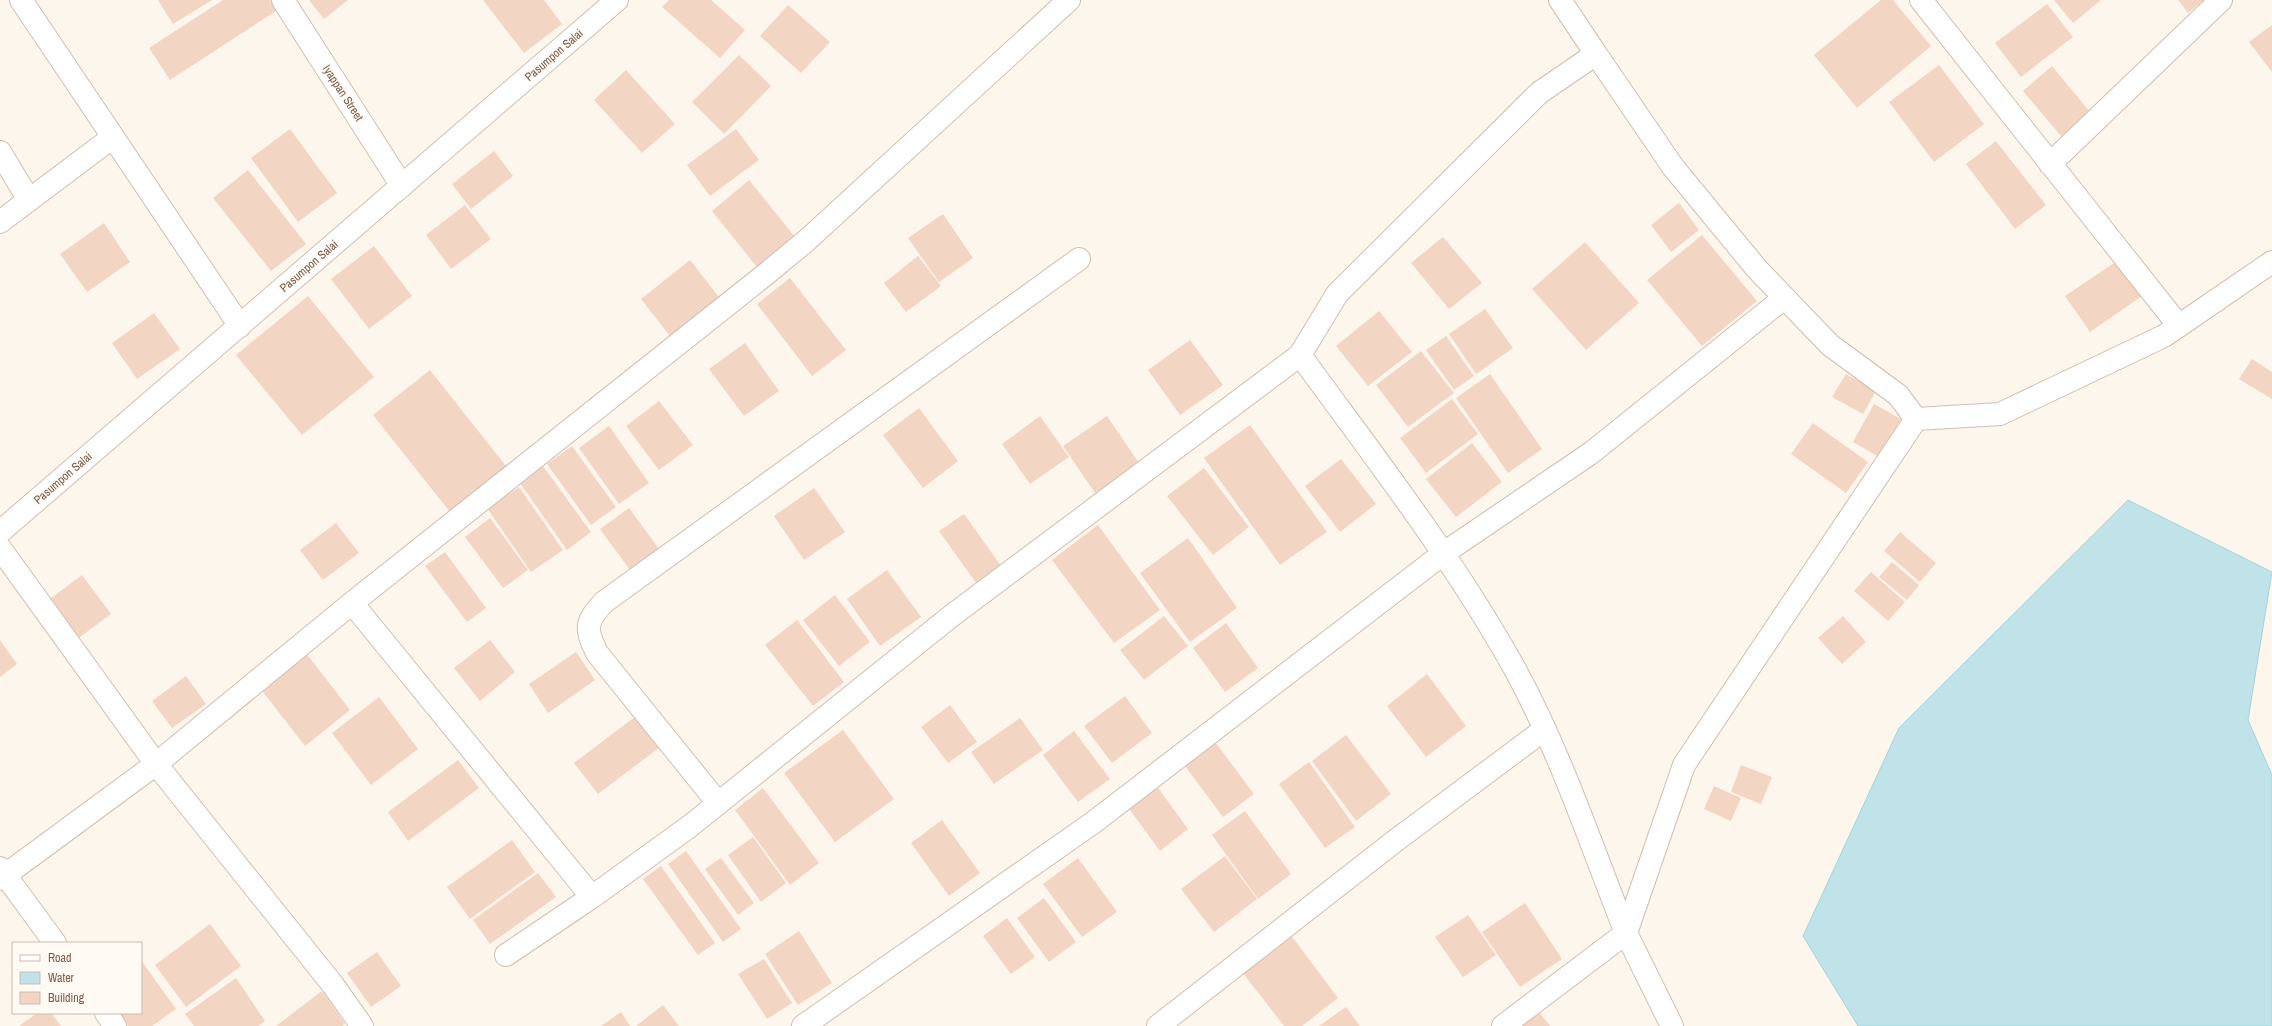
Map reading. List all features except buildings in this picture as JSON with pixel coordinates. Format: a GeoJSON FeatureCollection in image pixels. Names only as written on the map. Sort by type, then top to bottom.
{"type":"FeatureCollection","features":[{"type":"Feature","properties":{"kind":"street"},"geometry":{"type":"LineString","coordinates":[[21,0],[240,326]]}},
{"type":"Feature","properties":{"kind":"street","name":"Iyappan Street"},"geometry":{"type":"LineString","coordinates":[[283,0],[402,186]]}},
{"type":"Feature","properties":{"kind":"street"},"geometry":{"type":"LineString","coordinates":[[54,942],[2,874],[156,764],[352,603],[806,241],[1069,0]]}},
{"type":"Feature","properties":{"kind":"street"},"geometry":{"type":"LineString","coordinates":[[1560,0],[1674,167],[1757,269],[1830,345],[1898,395],[1916,419]]}},
{"type":"Feature","properties":{"kind":"street"},"geometry":{"type":"LineString","coordinates":[[1921,0],[2179,326]]}},
{"type":"Feature","properties":{"kind":"street"},"geometry":{"type":"LineString","coordinates":[[2050,164],[2221,0]]}},
{"type":"Feature","properties":{"kind":"street","name":"Pasumpon Salai"},"geometry":{"type":"LineString","coordinates":[[0,532],[402,186],[608,3]]}},
{"type":"Feature","properties":{"kind":"street"},"geometry":{"type":"LineString","coordinates":[[506,956],[592,897],[718,803],[950,617],[1300,355],[1337,294],[1540,93],[1596,54]]}},
{"type":"Feature","properties":{"kind":"street"},"geometry":{"type":"LineString","coordinates":[[0,222],[113,137]]}},
{"type":"Feature","properties":{"kind":"street"},"geometry":{"type":"LineString","coordinates":[[0,152],[29,200]]}},
{"type":"Feature","properties":{"kind":"street"},"geometry":{"type":"LineString","coordinates":[[718,803],[597,653],[587,633],[592,616],[604,602],[1079,259]]}},
{"type":"Feature","properties":{"kind":"street"},"geometry":{"type":"LineString","coordinates":[[1916,419],[2000,414],[2164,336],[2272,262]]}},
{"type":"Feature","properties":{"kind":"street"},"geometry":{"type":"LineString","coordinates":[[802,1026],[1094,822],[1444,553],[1591,453],[1784,298]]}},
{"type":"Feature","properties":{"kind":"street"},"geometry":{"type":"LineString","coordinates":[[1300,355],[1444,553],[1515,670],[1545,729],[1626,933],[1672,1026]]}},
{"type":"Feature","properties":{"kind":"street"},"geometry":{"type":"LineString","coordinates":[[1503,1026],[1626,933],[1684,766],[1916,419]]}},
{"type":"Feature","properties":{"kind":"street"},"geometry":{"type":"LineString","coordinates":[[0,548],[156,764],[333,985],[362,1026]]}},
{"type":"Feature","properties":{"kind":"street"},"geometry":{"type":"LineString","coordinates":[[352,603],[592,897]]}},
{"type":"Feature","properties":{"kind":"street"},"geometry":{"type":"LineString","coordinates":[[1158,1026],[1395,841],[1545,729]]}},
{"type":"Feature","properties":{"kind":"street"},"geometry":{"type":"LineString","coordinates":[[107,1014],[115,1026]]}},
{"type":"Feature","properties":{"kind":"water"},"geometry":{"type":"Polygon","coordinates":[[[2128,500],[2272,572],[2248,720],[2272,775],[2272,1026],[1858,1026],[1803,936],[1899,728],[2128,500]]]}}]}
